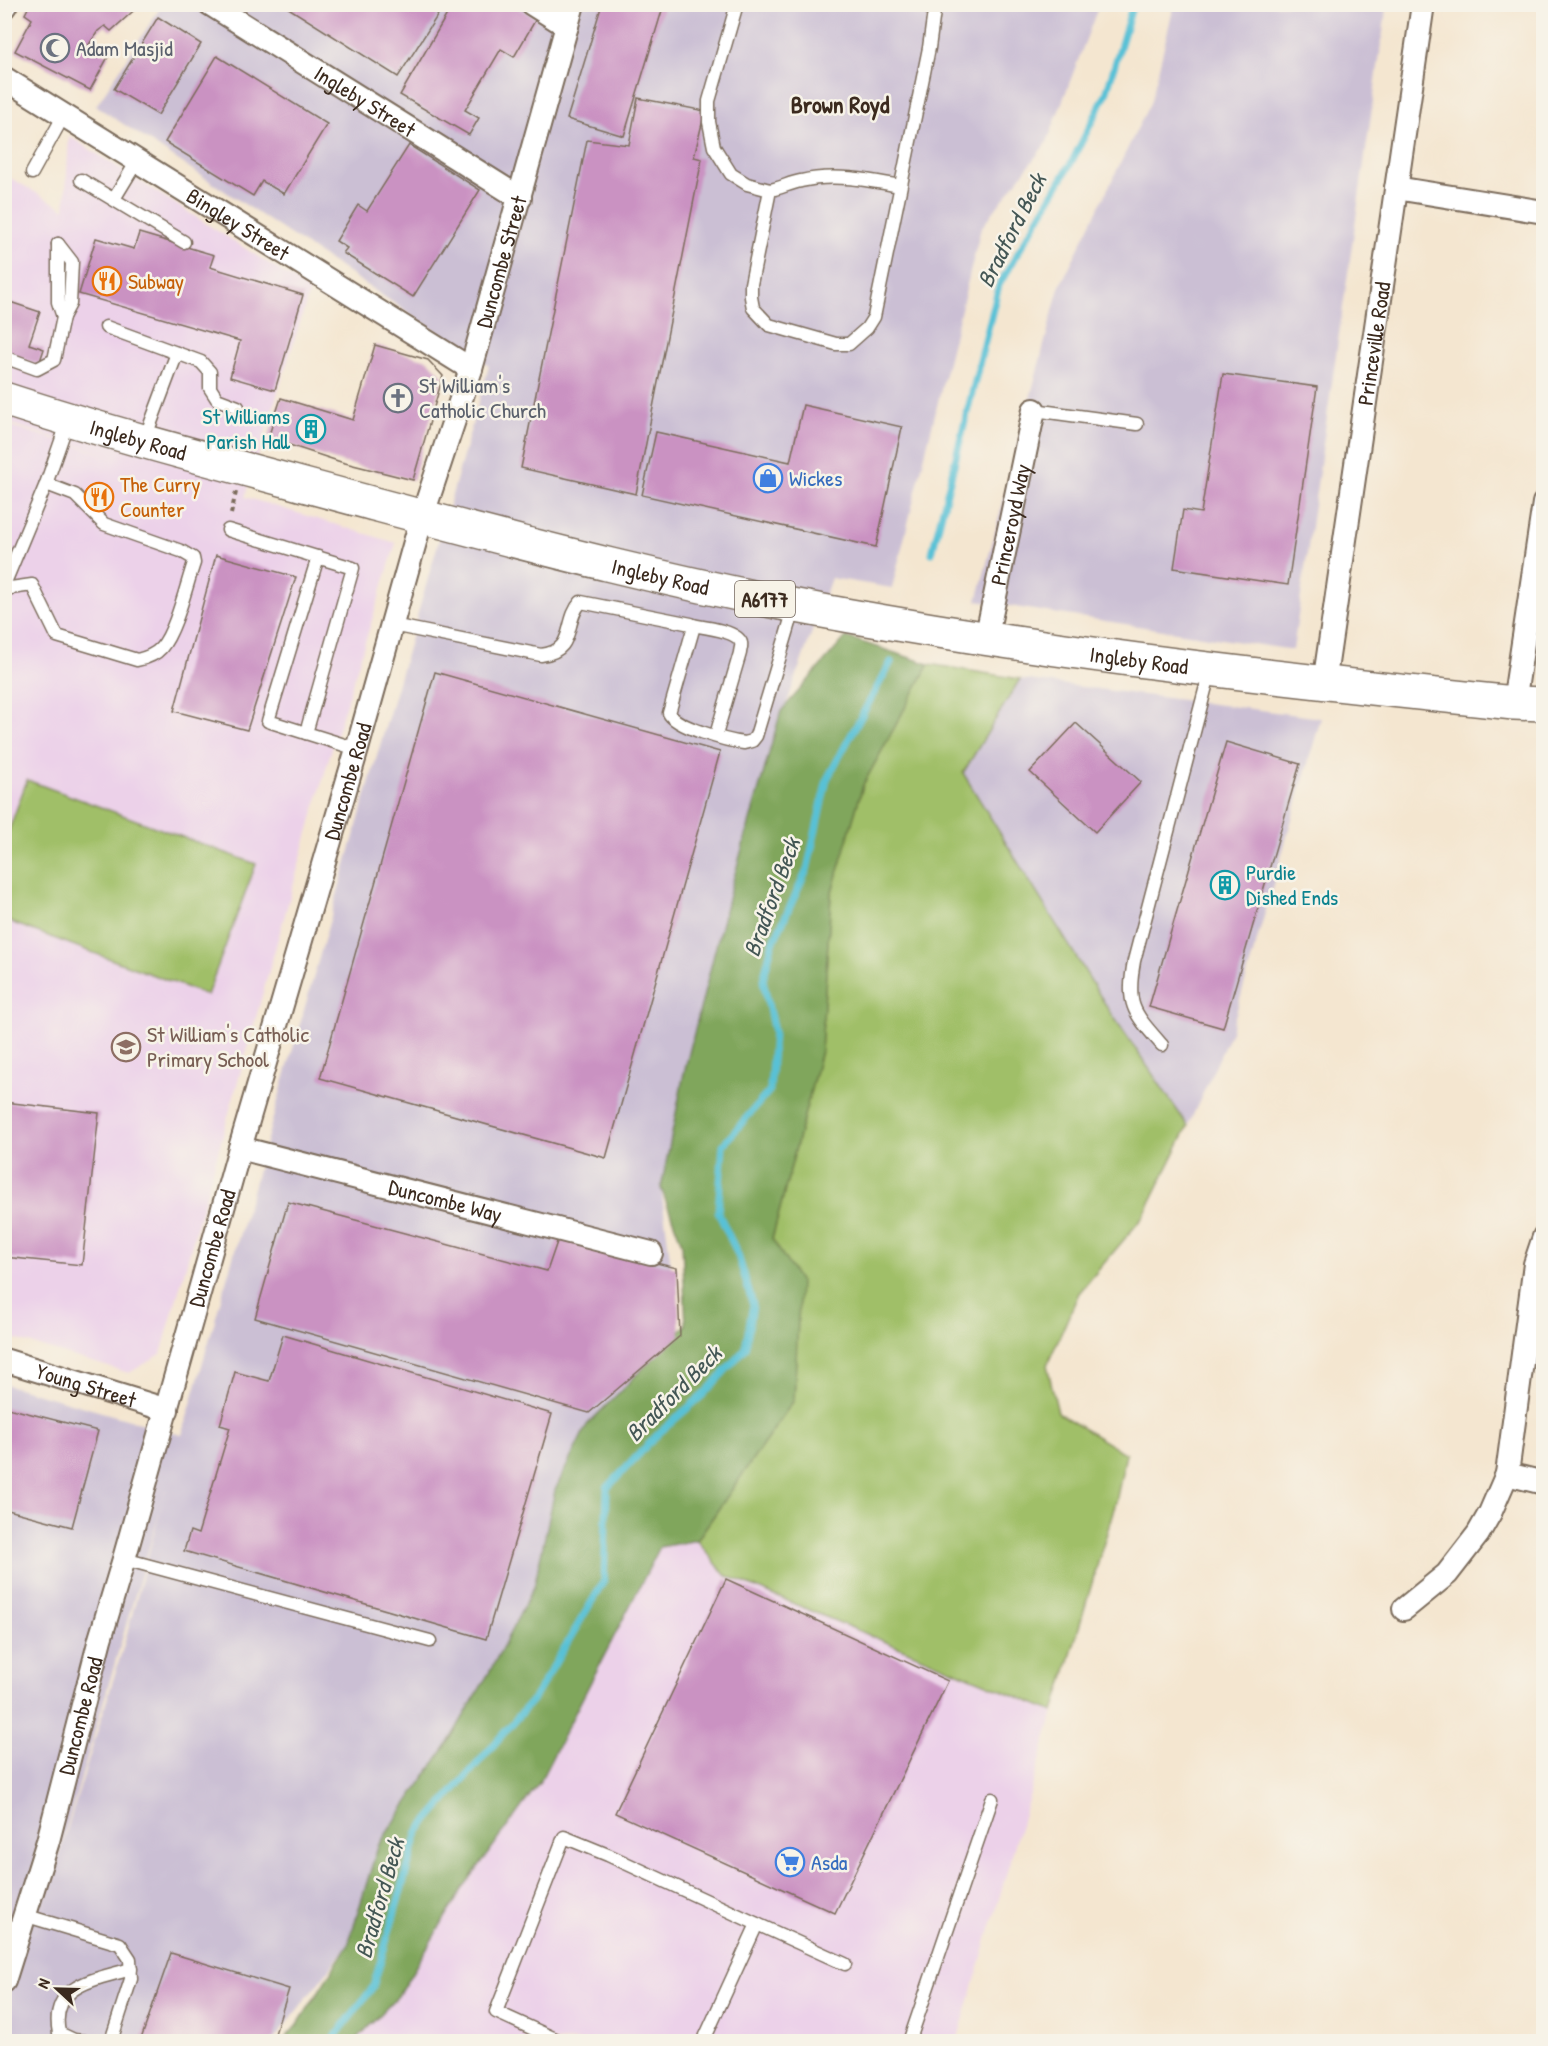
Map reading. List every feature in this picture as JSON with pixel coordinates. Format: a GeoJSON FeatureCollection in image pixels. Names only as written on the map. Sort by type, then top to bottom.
{"type":"FeatureCollection","features":[{"type":"Feature","properties":{"kind":"main road","name":"Ingleby Road"},"geometry":{"type":"LineString","coordinates":[[4,399],[143,442],[423,517],[683,583],[986,639],[1324,684],[1529,704]]}},
{"type":"Feature","properties":{"kind":"street","name":"Ingleby Street"},"geometry":{"type":"LineString","coordinates":[[210,4],[520,198]]}},
{"type":"Feature","properties":{"kind":"street"},"geometry":{"type":"LineString","coordinates":[[532,4],[567,26]]}},
{"type":"Feature","properties":{"kind":"street","name":"Duncombe Street"},"geometry":{"type":"LineString","coordinates":[[423,517],[471,369],[573,4]]}},
{"type":"Feature","properties":{"kind":"street","name":"Princeville Road"},"geometry":{"type":"LineString","coordinates":[[1324,684],[1423,4]]}},
{"type":"Feature","properties":{"kind":"street","name":"Bingley Street"},"geometry":{"type":"LineString","coordinates":[[4,78],[471,369]]}},
{"type":"Feature","properties":{"kind":"street"},"geometry":{"type":"LineString","coordinates":[[1396,188],[1544,212]]}},
{"type":"Feature","properties":{"kind":"street","name":"Princeroyd Way"},"geometry":{"type":"LineString","coordinates":[[986,639],[1034,410]]}},
{"type":"Feature","properties":{"kind":"street"},"geometry":{"type":"LineString","coordinates":[[1529,704],[1544,503]]}},
{"type":"Feature","properties":{"kind":"street","name":"Duncombe Road"},"geometry":{"type":"LineString","coordinates":[[4,1981],[48,1841],[100,1639],[423,517]]}},
{"type":"Feature","properties":{"kind":"street","name":"Duncombe Way"},"geometry":{"type":"LineString","coordinates":[[240,1148],[651,1253]]}},
{"type":"Feature","properties":{"kind":"street"},"geometry":{"type":"LineString","coordinates":[[1404,1610],[1447,1574],[1478,1534],[1507,1474],[1535,1264],[1544,1237]]}},
{"type":"Feature","properties":{"kind":"street","name":"Young Street"},"geometry":{"type":"LineString","coordinates":[[4,1360],[167,1410]]}},
{"type":"Feature","properties":{"kind":"street"},"geometry":{"type":"LineString","coordinates":[[1507,1474],[1544,1483]]}},
{"type":"Feature","properties":{"kind":"lane"},"geometry":{"type":"LineString","coordinates":[[737,4],[709,101],[709,122],[714,147],[731,174],[747,184],[770,190],[802,180],[826,178],[868,180],[900,186]]}},
{"type":"Feature","properties":{"kind":"lane"},"geometry":{"type":"LineString","coordinates":[[770,190],[751,284],[753,308],[769,325],[836,344],[849,344],[867,328],[874,317],[929,48],[935,4]]}},
{"type":"Feature","properties":{"kind":"lane"},"geometry":{"type":"LineString","coordinates":[[32,172],[64,115]]}},
{"type":"Feature","properties":{"kind":"lane"},"geometry":{"type":"LineString","coordinates":[[114,200],[137,161]]}},
{"type":"Feature","properties":{"kind":"lane"},"geometry":{"type":"LineString","coordinates":[[81,180],[184,242]]}},
{"type":"Feature","properties":{"kind":"lane"},"geometry":{"type":"LineString","coordinates":[[4,357],[37,369],[54,360],[63,317],[58,302],[58,244]]}},
{"type":"Feature","properties":{"kind":"lane"},"geometry":{"type":"LineString","coordinates":[[106,327],[201,362],[210,372],[210,387],[217,399],[238,407]]}},
{"type":"Feature","properties":{"kind":"lane"},"geometry":{"type":"LineString","coordinates":[[143,442],[177,353]]}},
{"type":"Feature","properties":{"kind":"lane"},"geometry":{"type":"LineString","coordinates":[[1034,410],[1137,424]]}},
{"type":"Feature","properties":{"kind":"lane"},"geometry":{"type":"LineString","coordinates":[[46,484],[75,495],[104,524],[182,551],[193,558],[194,563],[169,636],[160,649],[148,658],[136,660],[57,636],[32,585],[4,587],[69,420]]}},
{"type":"Feature","properties":{"kind":"lane"},"geometry":{"type":"LineString","coordinates":[[228,530],[353,568],[306,732]]}},
{"type":"Feature","properties":{"kind":"lane"},"geometry":{"type":"LineString","coordinates":[[318,557],[268,721],[357,749]]}},
{"type":"Feature","properties":{"kind":"lane"},"geometry":{"type":"LineString","coordinates":[[392,625],[541,655],[552,654],[565,644],[577,607],[581,602],[692,625],[737,637],[741,644],[740,653],[716,735]]}},
{"type":"Feature","properties":{"kind":"lane"},"geometry":{"type":"LineString","coordinates":[[692,625],[694,626],[669,713],[671,718],[744,743],[752,741],[756,736],[795,605]]}},
{"type":"Feature","properties":{"kind":"lane"},"geometry":{"type":"LineString","coordinates":[[1162,1046],[1136,1012],[1130,996],[1131,979],[1211,670]]}},
{"type":"Feature","properties":{"kind":"lane"},"geometry":{"type":"LineString","coordinates":[[124,1559],[430,1641]]}},
{"type":"Feature","properties":{"kind":"lane"},"geometry":{"type":"LineString","coordinates":[[909,2042],[992,1798]]}},
{"type":"Feature","properties":{"kind":"lane"},"geometry":{"type":"LineString","coordinates":[[562,2042],[496,2012],[564,1837],[844,1964]]}},
{"type":"Feature","properties":{"kind":"lane"},"geometry":{"type":"LineString","coordinates":[[24,1915],[120,1944],[130,1959],[132,1979],[111,2041],[103,2042]]}},
{"type":"Feature","properties":{"kind":"lane"},"geometry":{"type":"LineString","coordinates":[[703,2042],[757,1924]]}},
{"type":"Feature","properties":{"kind":"lane"},"geometry":{"type":"LineString","coordinates":[[90,2042],[74,2040],[59,2033],[56,2019],[60,2003],[70,1990],[86,1982],[131,1969]]}},
{"type":"Feature","properties":{"kind":"path"},"geometry":{"type":"LineString","coordinates":[[228,530],[241,468]]}},
{"type":"Feature","properties":{"kind":"shaded area"},"geometry":{"type":"Polygon","coordinates":[[[162,5],[1099,5],[1047,142],[981,228],[892,588],[831,578],[786,705],[661,1188],[680,1336],[348,1945],[273,2041],[5,2041],[4,1384],[182,1435],[489,366],[96,106],[162,5]],[[163,1501],[33,1941],[125,1641],[163,1501]]]}},
{"type":"Feature","properties":{"kind":"shaded area"},"geometry":{"type":"Polygon","coordinates":[[[1174,5],[1387,5],[1293,650],[977,601],[1059,288],[1151,101],[1174,5]]]}},
{"type":"Feature","properties":{"kind":"shaded area"},"geometry":{"type":"Polygon","coordinates":[[[69,136],[310,290],[245,497],[396,543],[329,758],[161,1354],[129,1373],[5,1336],[4,424],[124,460],[5,422],[5,175],[65,209],[69,136]]]}},
{"type":"Feature","properties":{"kind":"shaded area"},"geometry":{"type":"Polygon","coordinates":[[[1020,679],[1321,718],[1230,1034],[1188,1126],[1107,1007],[963,773],[1020,679]]]}},
{"type":"Feature","properties":{"kind":"shaded area"},"geometry":{"type":"Polygon","coordinates":[[[697,1540],[725,1575],[1054,1712],[957,2041],[355,2042],[398,1996],[463,1888],[539,1783],[660,1547],[697,1540]]]}},
{"type":"Feature","properties":{"kind":"green space"},"geometry":{"type":"Polygon","coordinates":[[[846,637],[929,664],[863,785],[831,895],[821,1051],[772,1239],[800,1282],[794,1400],[697,1540],[660,1547],[539,1783],[463,1888],[398,1996],[355,2041],[282,2042],[298,2024],[348,1945],[378,1846],[448,1743],[489,1673],[534,1587],[555,1490],[587,1425],[686,1325],[682,1244],[661,1188],[684,1073],[729,895],[781,711],[846,637]]]}},
{"type":"Feature","properties":{"kind":"green space"},"geometry":{"type":"Polygon","coordinates":[[[929,664],[1020,679],[963,773],[1107,1007],[1188,1126],[1143,1217],[1079,1293],[1047,1365],[1058,1413],[1126,1454],[1116,1502],[1054,1712],[725,1575],[697,1540],[794,1400],[799,1282],[772,1240],[821,1051],[831,895],[863,785],[929,664]]]}},
{"type":"Feature","properties":{"kind":"green space"},"geometry":{"type":"Polygon","coordinates":[[[27,780],[256,864],[207,995],[5,920],[5,841],[27,780]]]}},
{"type":"Feature","properties":{"kind":"building","name":"Adam Masjid"},"geometry":{"type":"Polygon","coordinates":[[[30,4],[141,4],[111,31],[105,26],[98,31],[88,46],[109,55],[90,90],[15,51],[32,19],[25,14],[30,4]]]}},
{"type":"Feature","properties":{"kind":"building"},"geometry":{"type":"Polygon","coordinates":[[[282,4],[433,4],[441,10],[398,77],[282,4]]]}},
{"type":"Feature","properties":{"kind":"building"},"geometry":{"type":"Polygon","coordinates":[[[453,4],[512,4],[536,19],[514,57],[501,49],[465,110],[479,118],[469,135],[400,95],[453,4]]]}},
{"type":"Feature","properties":{"kind":"building"},"geometry":{"type":"Polygon","coordinates":[[[602,4],[664,4],[624,136],[567,119],[602,4]]]}},
{"type":"Feature","properties":{"kind":"building"},"geometry":{"type":"Polygon","coordinates":[[[158,17],[201,44],[158,115],[114,89],[158,17]]]}},
{"type":"Feature","properties":{"kind":"building"},"geometry":{"type":"Polygon","coordinates":[[[217,56],[327,124],[284,194],[262,181],[253,196],[165,142],[217,56]]]}},
{"type":"Feature","properties":{"kind":"building"},"geometry":{"type":"Polygon","coordinates":[[[638,98],[705,111],[694,157],[702,159],[636,494],[521,468],[587,140],[629,145],[638,98]]]}},
{"type":"Feature","properties":{"kind":"building"},"geometry":{"type":"Polygon","coordinates":[[[409,145],[480,190],[413,297],[343,253],[347,248],[336,241],[358,205],[367,211],[409,145]]]}},
{"type":"Feature","properties":{"kind":"building"},"geometry":{"type":"Polygon","coordinates":[[[139,233],[214,255],[210,267],[303,295],[275,390],[230,377],[240,341],[79,294],[96,238],[134,249],[139,233]]]}},
{"type":"Feature","properties":{"kind":"building"},"geometry":{"type":"Polygon","coordinates":[[[4,300],[40,312],[29,344],[44,349],[39,364],[4,352],[4,300]]]}},
{"type":"Feature","properties":{"kind":"building","name":"St William's Catholic Church"},"geometry":{"type":"Polygon","coordinates":[[[375,345],[428,360],[443,376],[413,480],[341,462],[268,438],[281,398],[353,420],[375,345]]]}},
{"type":"Feature","properties":{"kind":"building"},"geometry":{"type":"Polygon","coordinates":[[[1223,374],[1317,387],[1288,585],[1174,568],[1183,510],[1201,513],[1223,374]]]}},
{"type":"Feature","properties":{"kind":"building","name":"Wickes"},"geometry":{"type":"Polygon","coordinates":[[[803,405],[902,427],[876,547],[642,495],[656,432],[790,462],[803,405]]]}},
{"type":"Feature","properties":{"kind":"building"},"geometry":{"type":"Polygon","coordinates":[[[216,555],[296,577],[247,730],[174,711],[216,555]]]}},
{"type":"Feature","properties":{"kind":"building"},"geometry":{"type":"Polygon","coordinates":[[[435,672],[720,752],[606,1158],[320,1078],[435,672]]]}},
{"type":"Feature","properties":{"kind":"building"},"geometry":{"type":"Polygon","coordinates":[[[1076,723],[1141,782],[1095,832],[1030,772],[1076,723]]]}},
{"type":"Feature","properties":{"kind":"building","name":"Purdie Dished Ends"},"geometry":{"type":"Polygon","coordinates":[[[1226,742],[1300,764],[1223,1028],[1149,1007],[1226,742]]]}},
{"type":"Feature","properties":{"kind":"building"},"geometry":{"type":"Polygon","coordinates":[[[4,1102],[99,1113],[82,1265],[4,1257],[4,1102]]]}},
{"type":"Feature","properties":{"kind":"building"},"geometry":{"type":"Polygon","coordinates":[[[288,1202],[547,1271],[558,1239],[677,1268],[680,1336],[589,1413],[255,1318],[288,1202]]]}},
{"type":"Feature","properties":{"kind":"building"},"geometry":{"type":"Polygon","coordinates":[[[283,1335],[552,1414],[486,1639],[184,1551],[190,1531],[198,1534],[230,1428],[220,1425],[235,1372],[269,1381],[283,1335]]]}},
{"type":"Feature","properties":{"kind":"building"},"geometry":{"type":"Polygon","coordinates":[[[4,1407],[98,1431],[72,1527],[4,1509],[4,1407]]]}},
{"type":"Feature","properties":{"kind":"building"},"geometry":{"type":"Polygon","coordinates":[[[726,1579],[948,1681],[835,1913],[615,1813],[726,1579]]]}},
{"type":"Feature","properties":{"kind":"building"},"geometry":{"type":"Polygon","coordinates":[[[171,1953],[289,1989],[274,2037],[270,2042],[140,2042],[171,1953]]]}},
{"type":"Feature","properties":{"kind":"waterway","name":"Bradford Beck"},"geometry":{"type":"LineString","coordinates":[[932,553],[999,285],[1071,163],[1106,94],[1133,4]]}},
{"type":"Feature","properties":{"kind":"waterway","name":"Bradford Beck"},"geometry":{"type":"LineString","coordinates":[[331,2042],[373,1987],[418,1832],[535,1697],[604,1581],[607,1488],[659,1433],[704,1394],[745,1349],[753,1305],[738,1255],[718,1212],[723,1145],[770,1090],[774,1032],[763,980],[772,945],[807,870],[827,779],[891,662]]}},
{"type":"Feature","properties":{"kind":"place","name":"Adam Masjid"},"geometry":{"type":"Point","coordinates":[55,48]}},
{"type":"Feature","properties":{"kind":"place","name":"Subway"},"geometry":{"type":"Point","coordinates":[107,281]}},
{"type":"Feature","properties":{"kind":"place","name":"St William's Catholic Church"},"geometry":{"type":"Point","coordinates":[398,398]}},
{"type":"Feature","properties":{"kind":"place","name":"St Williams Parish Hall"},"geometry":{"type":"Point","coordinates":[311,429]}},
{"type":"Feature","properties":{"kind":"place","name":"Wickes"},"geometry":{"type":"Point","coordinates":[768,478]}},
{"type":"Feature","properties":{"kind":"place","name":"The Curry Counter"},"geometry":{"type":"Point","coordinates":[99,497]}},
{"type":"Feature","properties":{"kind":"place","name":"Purdie Dished Ends"},"geometry":{"type":"Point","coordinates":[1225,885]}},
{"type":"Feature","properties":{"kind":"place","name":"St William's Catholic Primary School"},"geometry":{"type":"Point","coordinates":[126,1047]}},
{"type":"Feature","properties":{"kind":"place","name":"Asda"},"geometry":{"type":"Point","coordinates":[790,1862]}},
{"type":"Feature","properties":{"kind":"district","name":"Brown Royd"},"geometry":{"type":"Point","coordinates":[840,104]}}]}
